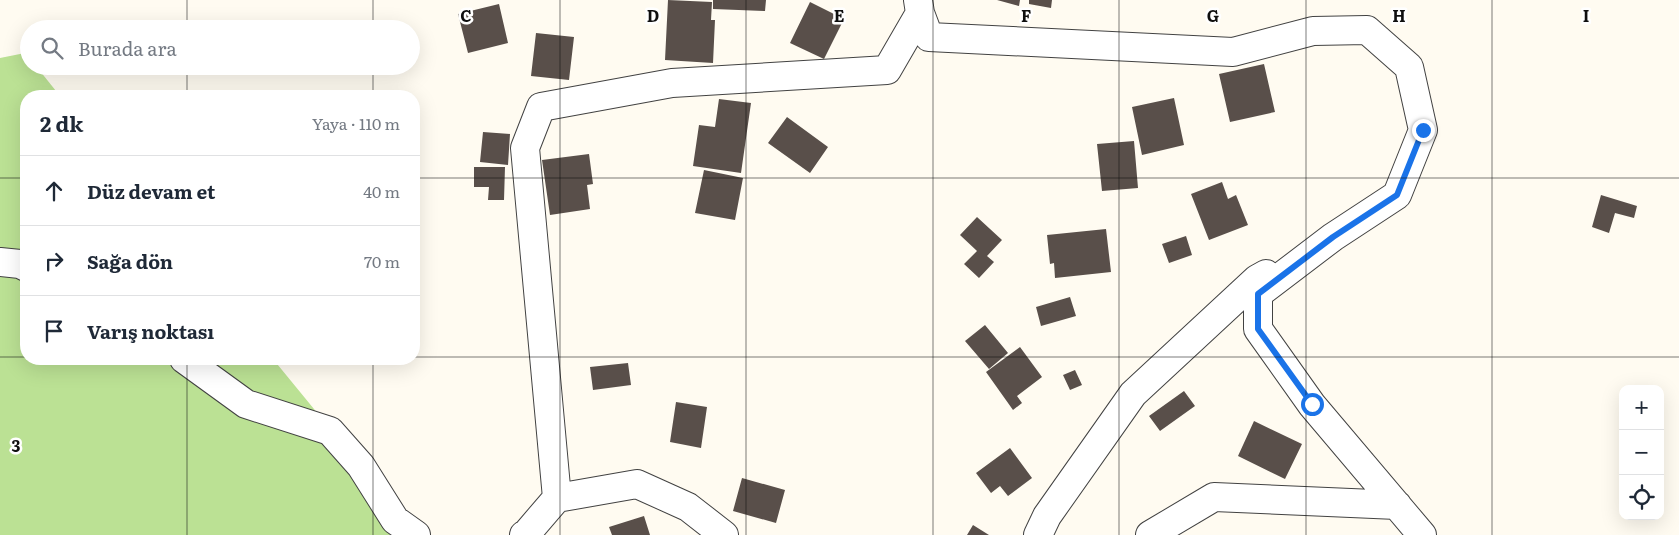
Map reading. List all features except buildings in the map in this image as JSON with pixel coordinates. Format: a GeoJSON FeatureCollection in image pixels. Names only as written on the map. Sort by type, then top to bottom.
{"type":"FeatureCollection","features":[{"type":"Feature","properties":{"kind":"street"},"geometry":{"type":"LineString","coordinates":[[919,6],[930,37],[1233,52],[1313,31],[1367,30],[1409,67],[1423,130],[1397,195],[1333,237],[1258,294],[1258,329],[1312,404],[1422,535]]}},
{"type":"Feature","properties":{"kind":"street"},"geometry":{"type":"LineString","coordinates":[[557,498],[525,148],[541,107],[672,83],[887,70],[919,6]]}},
{"type":"Feature","properties":{"kind":"street"},"geometry":{"type":"LineString","coordinates":[[1038,535],[1046,516],[1133,394],[1258,279],[1333,237]]}},
{"type":"Feature","properties":{"kind":"street"},"geometry":{"type":"LineString","coordinates":[[0,262],[20,264]]}},
{"type":"Feature","properties":{"kind":"street"},"geometry":{"type":"LineString","coordinates":[[192,365],[246,404],[330,431],[361,466],[396,520],[416,535]]}},
{"type":"Feature","properties":{"kind":"street"},"geometry":{"type":"LineString","coordinates":[[524,535],[528,533],[557,498],[637,484],[688,506],[724,535]]}},
{"type":"Feature","properties":{"kind":"street"},"geometry":{"type":"LineString","coordinates":[[1150,535],[1214,496],[1397,505]]}},
{"type":"Feature","properties":{"kind":"green space"},"geometry":{"type":"Polygon","coordinates":[[[20,54],[20,75],[43,75],[55,90],[20,90],[20,365],[278,365],[373,481],[397,535],[0,535],[0,58],[20,54]]]}},
{"type":"Feature","properties":{"kind":"route"},"geometry":{"type":"LineString","coordinates":[[1312,404],[1258,329],[1258,294],[1333,237],[1397,195],[1423,130]]}}]}
